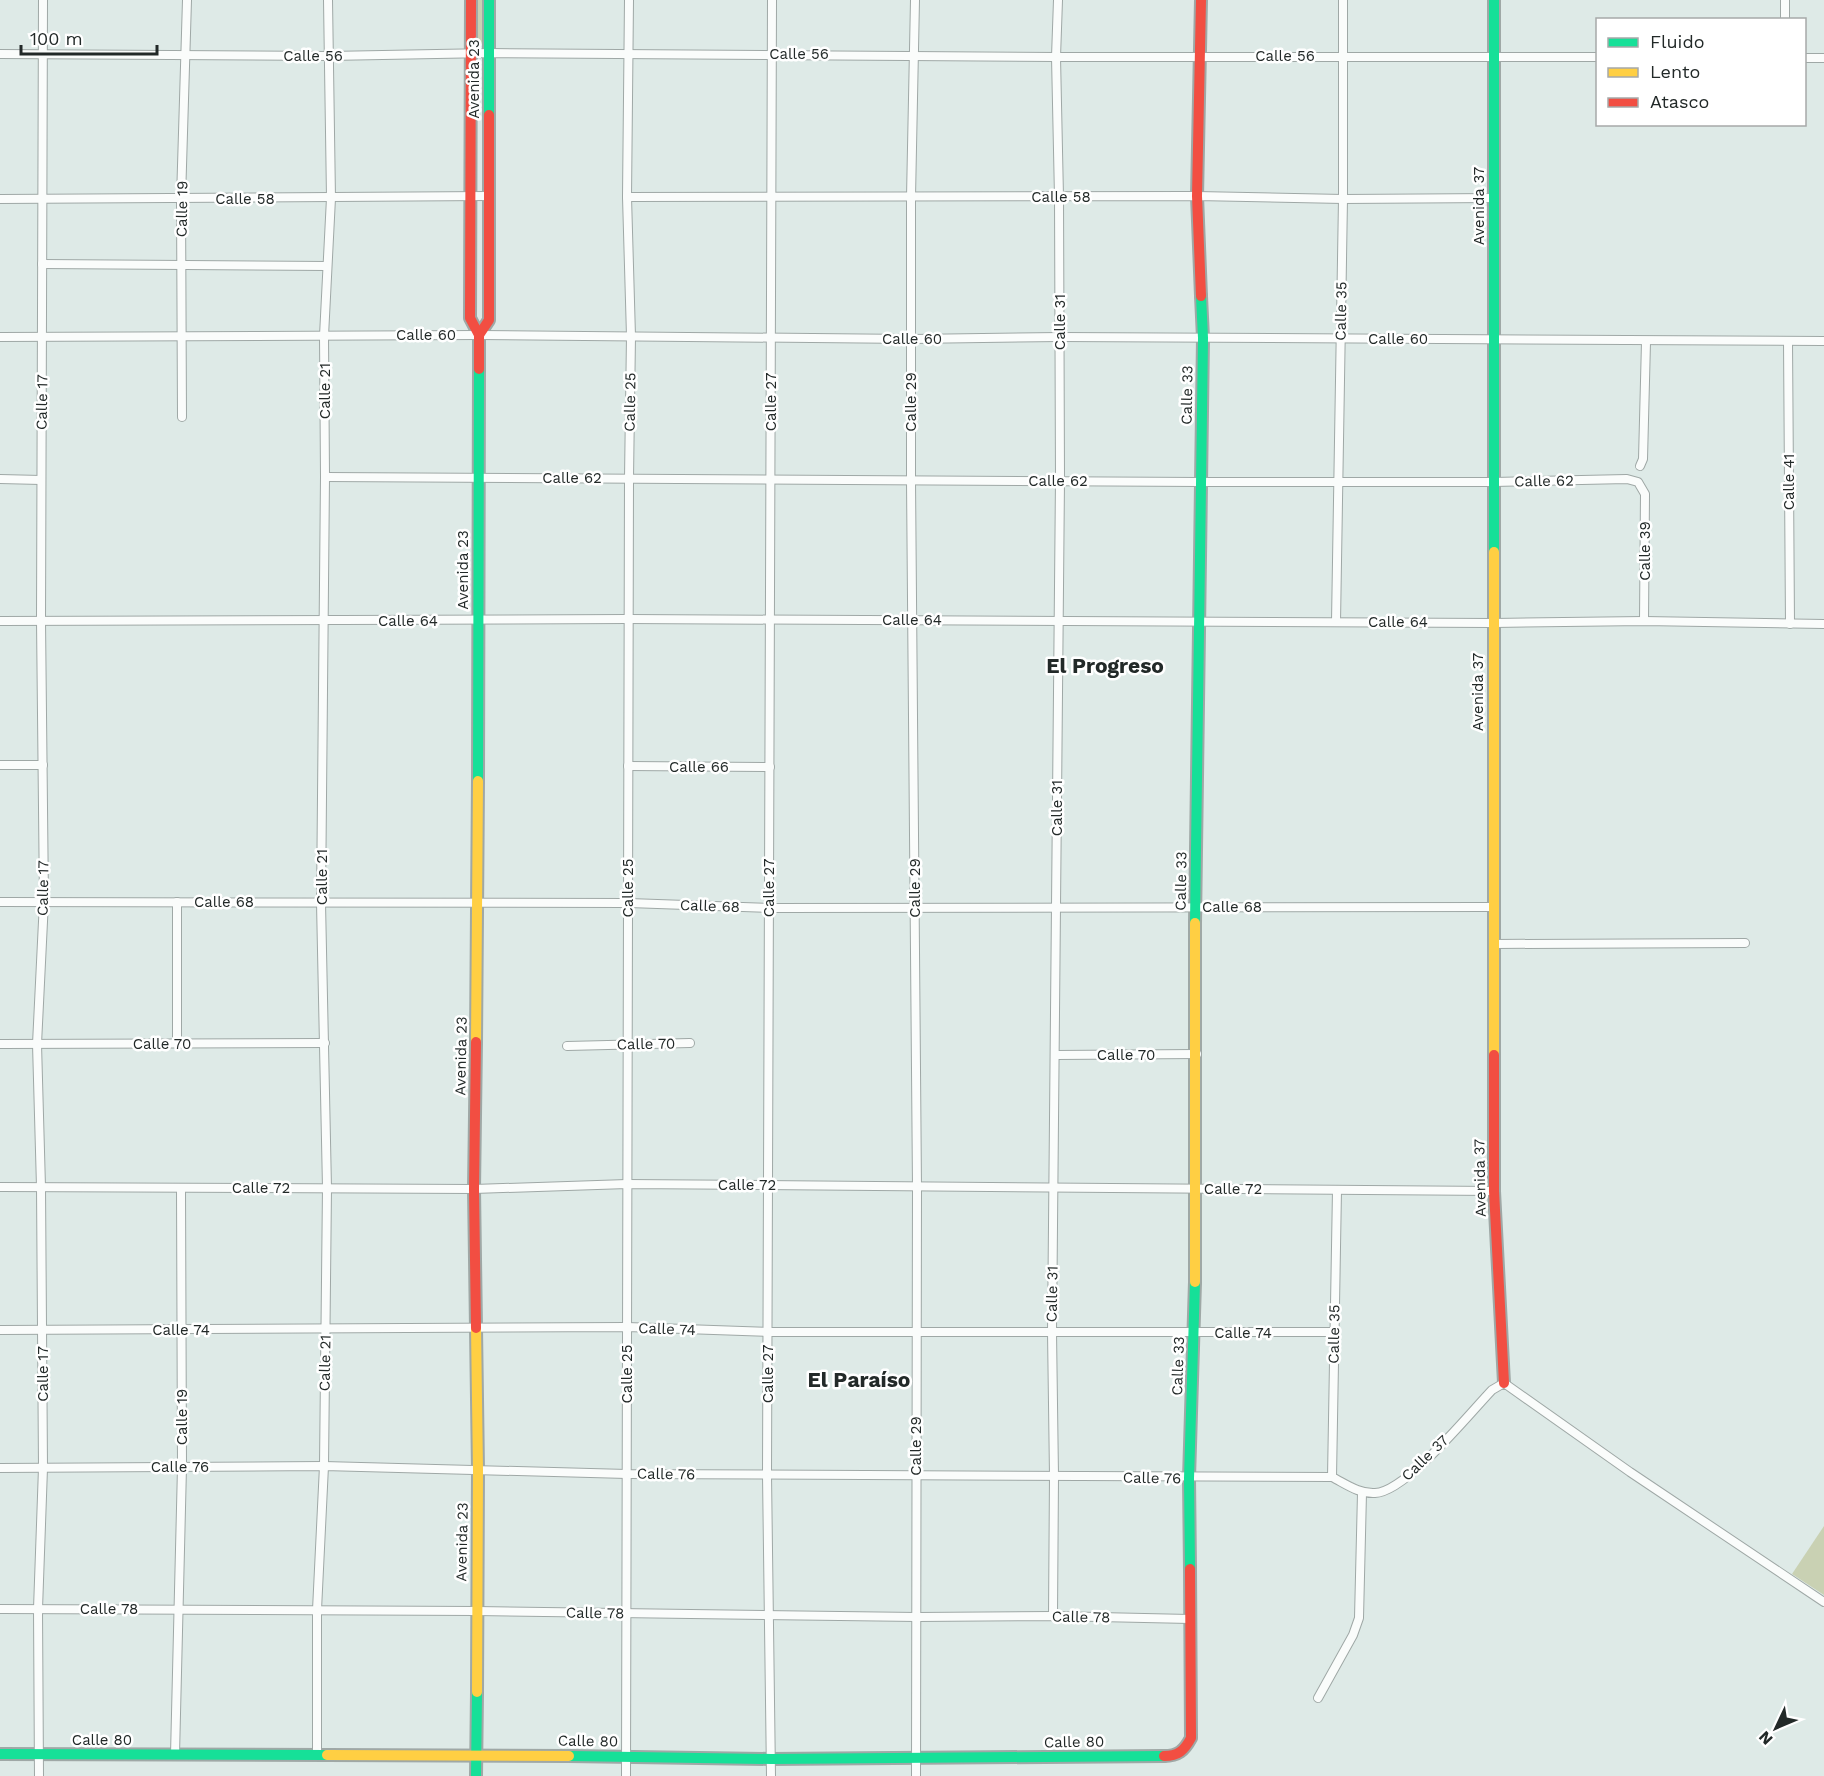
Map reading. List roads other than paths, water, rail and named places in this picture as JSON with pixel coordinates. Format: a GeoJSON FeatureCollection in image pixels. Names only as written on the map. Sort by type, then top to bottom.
{"type":"FeatureCollection","features":[{"type":"Feature","properties":{"kind":"street","name":"Calle 17"},"geometry":{"type":"LineString","coordinates":[[39,1776],[38,1609],[43,1468],[43,1330],[37,1044],[44,901],[41,621],[43,0]]}},
{"type":"Feature","properties":{"kind":"street","name":"Calle 19"},"geometry":{"type":"LineString","coordinates":[[182,417],[181,199],[187,0]]}},
{"type":"Feature","properties":{"kind":"street","name":"Calle 21"},"geometry":{"type":"LineString","coordinates":[[317,1755],[317,1610],[324,1466],[327,1188],[321,903],[324,336],[331,198],[328,0]]}},
{"type":"Feature","properties":{"kind":"street","name":"Avenida 23"},"geometry":{"type":"LineString","coordinates":[[471,0],[470,318],[479,335],[478,903],[474,1189],[478,1470],[476,1776]]}},
{"type":"Feature","properties":{"kind":"street","name":"Avenida 23"},"geometry":{"type":"LineString","coordinates":[[479,335],[489,320],[489,0]]}},
{"type":"Feature","properties":{"kind":"street","name":"Calle 25"},"geometry":{"type":"LineString","coordinates":[[626,1776],[628,478],[631,336],[627,197],[629,0]]}},
{"type":"Feature","properties":{"kind":"street","name":"Calle 27"},"geometry":{"type":"LineString","coordinates":[[771,1776],[767,1475],[772,0]]}},
{"type":"Feature","properties":{"kind":"street","name":"Calle 29"},"geometry":{"type":"LineString","coordinates":[[915,0],[911,197],[911,481],[916,906],[916,1776]]}},
{"type":"Feature","properties":{"kind":"street","name":"Calle 31"},"geometry":{"type":"LineString","coordinates":[[1053,1616],[1052,1332],[1060,480],[1056,57],[1058,0]]}},
{"type":"Feature","properties":{"kind":"street","name":"Calle 33"},"geometry":{"type":"LineString","coordinates":[[1176,1756],[1186,1748],[1191,1738],[1189,1478],[1195,1333],[1197,1054],[1195,907],[1203,338],[1197,196],[1201,0]]}},
{"type":"Feature","properties":{"kind":"street","name":"Calle 35"},"geometry":{"type":"LineString","coordinates":[[1336,622],[1343,199],[1343,0]]}},
{"type":"Feature","properties":{"kind":"street","name":"Avenida 37"},"geometry":{"type":"LineString","coordinates":[[1494,0],[1494,1191],[1504,1383]]}},
{"type":"Feature","properties":{"kind":"street"},"geometry":{"type":"LineString","coordinates":[[1785,0],[1785,18]]}},
{"type":"Feature","properties":{"kind":"street","name":"Calle 56"},"geometry":{"type":"LineString","coordinates":[[0,54],[329,56],[629,53],[1056,57],[1596,57]]}},
{"type":"Feature","properties":{"kind":"street"},"geometry":{"type":"LineString","coordinates":[[1806,58],[1824,58]]}},
{"type":"Feature","properties":{"kind":"street","name":"Calle 58"},"geometry":{"type":"LineString","coordinates":[[0,199],[489,196]]}},
{"type":"Feature","properties":{"kind":"street","name":"Calle 58"},"geometry":{"type":"LineString","coordinates":[[627,197],[1495,198]]}},
{"type":"Feature","properties":{"kind":"street"},"geometry":{"type":"LineString","coordinates":[[42,264],[327,266]]}},
{"type":"Feature","properties":{"kind":"street","name":"Calle 60"},"geometry":{"type":"LineString","coordinates":[[0,337],[479,335],[912,339],[1060,337],[1646,342],[1824,341]]}},
{"type":"Feature","properties":{"kind":"street","name":"Calle 41"},"geometry":{"type":"LineString","coordinates":[[1788,341],[1790,624]]}},
{"type":"Feature","properties":{"kind":"street"},"geometry":{"type":"LineString","coordinates":[[1640,466],[1643,459],[1646,342]]}},
{"type":"Feature","properties":{"kind":"street","name":"Calle 62"},"geometry":{"type":"LineString","coordinates":[[325,477],[1200,482],[1494,482],[1627,479],[1638,482]]}},
{"type":"Feature","properties":{"kind":"street"},"geometry":{"type":"LineString","coordinates":[[0,479],[41,480]]}},
{"type":"Feature","properties":{"kind":"street","name":"Calle 39"},"geometry":{"type":"LineString","coordinates":[[1638,482],[1645,494],[1644,621]]}},
{"type":"Feature","properties":{"kind":"street","name":"Calle 64"},"geometry":{"type":"LineString","coordinates":[[0,621],[628,619],[1494,623],[1644,621],[1824,624]]}},
{"type":"Feature","properties":{"kind":"street"},"geometry":{"type":"LineString","coordinates":[[0,765],[43,765]]}},
{"type":"Feature","properties":{"kind":"street","name":"Calle 66"},"geometry":{"type":"LineString","coordinates":[[628,766],[770,767]]}},
{"type":"Feature","properties":{"kind":"street","name":"Calle 68"},"geometry":{"type":"LineString","coordinates":[[0,902],[629,903],[769,908],[1493,907]]}},
{"type":"Feature","properties":{"kind":"street"},"geometry":{"type":"LineString","coordinates":[[177,902],[177,1044]]}},
{"type":"Feature","properties":{"kind":"street"},"geometry":{"type":"LineString","coordinates":[[1494,944],[1745,943]]}},
{"type":"Feature","properties":{"kind":"street","name":"Calle 70"},"geometry":{"type":"LineString","coordinates":[[0,1044],[325,1043]]}},
{"type":"Feature","properties":{"kind":"street","name":"Calle 70"},"geometry":{"type":"LineString","coordinates":[[567,1046],[690,1043]]}},
{"type":"Feature","properties":{"kind":"street","name":"Calle 70"},"geometry":{"type":"LineString","coordinates":[[1056,1055],[1197,1054]]}},
{"type":"Feature","properties":{"kind":"street","name":"Calle 72"},"geometry":{"type":"LineString","coordinates":[[0,1187],[474,1189],[627,1184],[1494,1191]]}},
{"type":"Feature","properties":{"kind":"street","name":"Calle 19"},"geometry":{"type":"LineString","coordinates":[[175,1755],[182,1467],[181,1188]]}},
{"type":"Feature","properties":{"kind":"street","name":"Calle 35"},"geometry":{"type":"LineString","coordinates":[[1332,1477],[1337,1190]]}},
{"type":"Feature","properties":{"kind":"street","name":"Calle 74"},"geometry":{"type":"LineString","coordinates":[[0,1330],[627,1327],[768,1332],[1334,1332]]}},
{"type":"Feature","properties":{"kind":"street"},"geometry":{"type":"LineString","coordinates":[[1504,1383],[1630,1472],[1824,1602]]}},
{"type":"Feature","properties":{"kind":"street","name":"Calle 37"},"geometry":{"type":"LineString","coordinates":[[1362,1492],[1377,1493],[1391,1490],[1414,1472],[1492,1390],[1504,1383]]}},
{"type":"Feature","properties":{"kind":"street","name":"Calle 76"},"geometry":{"type":"LineString","coordinates":[[0,1468],[324,1466],[627,1474],[1332,1477]]}},
{"type":"Feature","properties":{"kind":"street"},"geometry":{"type":"LineString","coordinates":[[1318,1698],[1353,1635],[1359,1618],[1362,1492],[1332,1477]]}},
{"type":"Feature","properties":{"kind":"street","name":"Calle 78"},"geometry":{"type":"LineString","coordinates":[[0,1608],[1190,1619]]}},
{"type":"Feature","properties":{"kind":"street","name":"Calle 80"},"geometry":{"type":"LineString","coordinates":[[0,1754],[39,1756],[476,1755],[771,1759],[1176,1756]]}},
{"type":"Feature","properties":{"kind":"district","name":"El Progreso"},"geometry":{"type":"Point","coordinates":[1105,666]}},
{"type":"Feature","properties":{"kind":"district","name":"El Paraíso"},"geometry":{"type":"Point","coordinates":[859,1380]}}]}
